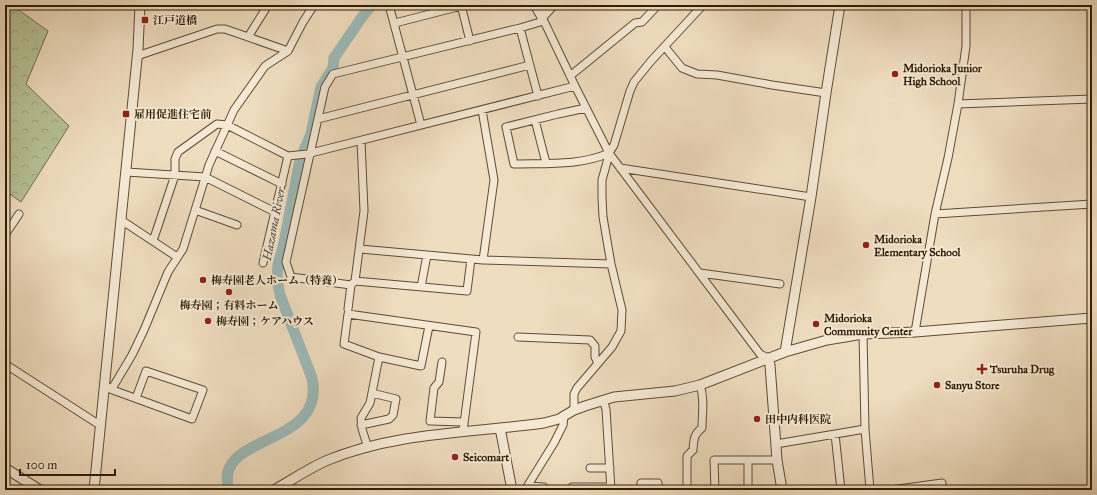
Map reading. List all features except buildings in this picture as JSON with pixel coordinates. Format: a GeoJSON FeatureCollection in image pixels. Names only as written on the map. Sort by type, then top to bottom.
{"type":"FeatureCollection","features":[{"type":"Feature","properties":{"kind":"street"},"geometry":{"type":"LineString","coordinates":[[94,490],[101,425],[107,389],[121,220],[137,56],[140,5]]}},
{"type":"Feature","properties":{"kind":"street"},"geometry":{"type":"LineString","coordinates":[[248,36],[268,5]]}},
{"type":"Feature","properties":{"kind":"street"},"geometry":{"type":"LineString","coordinates":[[107,389],[113,387],[132,355],[168,272],[183,248],[205,177],[234,110],[265,66],[288,51],[303,22],[314,5]]}},
{"type":"Feature","properties":{"kind":"street"},"geometry":{"type":"LineString","coordinates":[[389,5],[421,125]]}},
{"type":"Feature","properties":{"kind":"street"},"geometry":{"type":"LineString","coordinates":[[395,23],[462,5],[470,41]]}},
{"type":"Feature","properties":{"kind":"street"},"geometry":{"type":"LineString","coordinates":[[536,5],[609,152],[760,354],[768,358],[770,365],[777,460],[782,490]]}},
{"type":"Feature","properties":{"kind":"street"},"geometry":{"type":"LineString","coordinates":[[472,259],[467,291],[421,286],[353,283],[290,277],[286,262],[325,87],[333,74],[470,41],[540,22],[542,17],[553,5]]}},
{"type":"Feature","properties":{"kind":"street"},"geometry":{"type":"LineString","coordinates":[[570,76],[635,23],[642,22],[658,5]]}},
{"type":"Feature","properties":{"kind":"street"},"geometry":{"type":"LineString","coordinates":[[574,410],[574,394],[577,388],[612,347],[622,330],[622,310],[611,264],[603,216],[602,180],[609,152],[614,145],[634,82],[702,5]]}},
{"type":"Feature","properties":{"kind":"street"},"geometry":{"type":"LineString","coordinates":[[785,352],[811,197],[840,5]]}},
{"type":"Feature","properties":{"kind":"street"},"geometry":{"type":"LineString","coordinates":[[915,332],[936,214],[958,104],[966,46],[966,5]]}},
{"type":"Feature","properties":{"kind":"street"},"geometry":{"type":"LineString","coordinates":[[520,28],[538,96]]}},
{"type":"Feature","properties":{"kind":"street"},"geometry":{"type":"LineString","coordinates":[[137,56],[217,30],[225,29],[288,51]]}},
{"type":"Feature","properties":{"kind":"street"},"geometry":{"type":"LineString","coordinates":[[665,47],[682,68],[697,74],[717,75],[826,93]]}},
{"type":"Feature","properties":{"kind":"street"},"geometry":{"type":"LineString","coordinates":[[318,119],[530,66]]}},
{"type":"Feature","properties":{"kind":"street"},"geometry":{"type":"LineString","coordinates":[[153,241],[175,175],[175,159],[178,152],[217,124],[227,125],[291,156],[309,154],[575,86]]}},
{"type":"Feature","properties":{"kind":"street"},"geometry":{"type":"LineString","coordinates":[[958,104],[1092,99]]}},
{"type":"Feature","properties":{"kind":"street"},"geometry":{"type":"LineString","coordinates":[[586,108],[506,127],[514,164],[570,164],[602,156],[609,152]]}},
{"type":"Feature","properties":{"kind":"street"},"geometry":{"type":"LineString","coordinates":[[482,110],[494,180],[483,260]]}},
{"type":"Feature","properties":{"kind":"street"},"geometry":{"type":"LineString","coordinates":[[535,120],[546,163]]}},
{"type":"Feature","properties":{"kind":"street"},"geometry":{"type":"LineString","coordinates":[[348,309],[360,249],[364,211],[361,141]]}},
{"type":"Feature","properties":{"kind":"street"},"geometry":{"type":"LineString","coordinates":[[215,151],[282,184]]}},
{"type":"Feature","properties":{"kind":"street"},"geometry":{"type":"LineString","coordinates":[[263,263],[282,184],[291,156]]}},
{"type":"Feature","properties":{"kind":"street"},"geometry":{"type":"LineString","coordinates":[[620,168],[811,197]]}},
{"type":"Feature","properties":{"kind":"street"},"geometry":{"type":"LineString","coordinates":[[126,172],[205,177],[275,212]]}},
{"type":"Feature","properties":{"kind":"street"},"geometry":{"type":"LineString","coordinates":[[936,214],[1092,204]]}},
{"type":"Feature","properties":{"kind":"street"},"geometry":{"type":"LineString","coordinates":[[195,210],[237,225]]}},
{"type":"Feature","properties":{"kind":"street"},"geometry":{"type":"LineString","coordinates":[[5,236],[19,214]]}},
{"type":"Feature","properties":{"kind":"street"},"geometry":{"type":"LineString","coordinates":[[121,220],[177,257]]}},
{"type":"Feature","properties":{"kind":"street"},"geometry":{"type":"LineString","coordinates":[[360,249],[483,260],[611,264]]}},
{"type":"Feature","properties":{"kind":"street"},"geometry":{"type":"LineString","coordinates":[[421,286],[427,255]]}},
{"type":"Feature","properties":{"kind":"street"},"geometry":{"type":"LineString","coordinates":[[700,273],[780,284]]}},
{"type":"Feature","properties":{"kind":"street"},"geometry":{"type":"LineString","coordinates":[[429,326],[421,366],[379,357],[344,344],[348,314],[476,332],[463,427]]}},
{"type":"Feature","properties":{"kind":"street"},"geometry":{"type":"LineString","coordinates":[[442,362],[439,382],[434,388],[430,421],[463,427],[500,428],[544,423],[564,416],[574,410],[603,400],[626,395],[675,391],[700,385],[768,358],[827,340],[863,334],[915,332],[1092,318]]}},
{"type":"Feature","properties":{"kind":"street"},"geometry":{"type":"LineString","coordinates":[[863,334],[866,429],[870,490]]}},
{"type":"Feature","properties":{"kind":"street"},"geometry":{"type":"LineString","coordinates":[[518,337],[590,340],[595,346],[595,357],[598,363]]}},
{"type":"Feature","properties":{"kind":"street"},"geometry":{"type":"LineString","coordinates":[[368,448],[361,425],[361,418],[370,403],[379,357]]}},
{"type":"Feature","properties":{"kind":"street"},"geometry":{"type":"LineString","coordinates":[[5,364],[101,425]]}},
{"type":"Feature","properties":{"kind":"street"},"geometry":{"type":"LineString","coordinates":[[107,389],[192,419],[203,390],[146,371],[136,398]]}},
{"type":"Feature","properties":{"kind":"street"},"geometry":{"type":"LineString","coordinates":[[687,490],[687,456],[693,450],[696,432],[702,428],[703,404],[700,385]]}},
{"type":"Feature","properties":{"kind":"street"},"geometry":{"type":"LineString","coordinates":[[361,425],[389,419],[393,415],[396,398],[372,393]]}},
{"type":"Feature","properties":{"kind":"street"},"geometry":{"type":"LineString","coordinates":[[572,487],[611,488],[606,409],[603,400]]}},
{"type":"Feature","properties":{"kind":"street"},"geometry":{"type":"LineString","coordinates":[[526,488],[563,426],[564,416]]}},
{"type":"Feature","properties":{"kind":"street"},"geometry":{"type":"LineString","coordinates":[[274,490],[315,467],[342,455],[463,427]]}},
{"type":"Feature","properties":{"kind":"street"},"geometry":{"type":"LineString","coordinates":[[500,428],[512,490]]}},
{"type":"Feature","properties":{"kind":"street"},"geometry":{"type":"LineString","coordinates":[[776,444],[866,429]]}},
{"type":"Feature","properties":{"kind":"street"},"geometry":{"type":"LineString","coordinates":[[835,434],[841,490]]}},
{"type":"Feature","properties":{"kind":"street"},"geometry":{"type":"LineString","coordinates":[[715,490],[714,460],[777,460]]}},
{"type":"Feature","properties":{"kind":"street"},"geometry":{"type":"LineString","coordinates":[[748,460],[748,490]]}},
{"type":"Feature","properties":{"kind":"street"},"geometry":{"type":"LineString","coordinates":[[5,468],[40,490]]}},
{"type":"Feature","properties":{"kind":"street"},"geometry":{"type":"LineString","coordinates":[[590,468],[610,468]]}},
{"type":"Feature","properties":{"kind":"street"},"geometry":{"type":"LineString","coordinates":[[891,490],[942,482]]}},
{"type":"Feature","properties":{"kind":"street"},"geometry":{"type":"LineString","coordinates":[[641,490],[641,483],[658,483],[658,490]]}},
{"type":"Feature","properties":{"kind":"street"},"geometry":{"type":"LineString","coordinates":[[526,488],[544,487]]}},
{"type":"Feature","properties":{"kind":"green space"},"geometry":{"type":"Polygon","coordinates":[[[5,5],[11,5],[16,8],[48,31],[26,84],[69,126],[21,202],[7,192],[5,193],[5,5]]]}},
{"type":"Feature","properties":{"kind":"waterway","name":"Hazama River"},"geometry":{"type":"LineString","coordinates":[[229,490],[228,471],[236,458],[251,448],[288,429],[303,417],[312,401],[312,378],[280,295],[277,280],[278,264],[283,248],[300,160],[311,134],[321,87],[333,68],[334,58],[372,5]]}},
{"type":"Feature","properties":{"kind":"place","name":"江戸道橋"},"geometry":{"type":"Point","coordinates":[145,20]}},
{"type":"Feature","properties":{"kind":"place","name":"Midorioka Junior High School"},"geometry":{"type":"Point","coordinates":[895,74]}},
{"type":"Feature","properties":{"kind":"place","name":"雇用促進住宅前"},"geometry":{"type":"Point","coordinates":[126,114]}},
{"type":"Feature","properties":{"kind":"place","name":"Midorioka Elementary School"},"geometry":{"type":"Point","coordinates":[866,245]}},
{"type":"Feature","properties":{"kind":"place","name":"梅寿園老人ホーム（特養）"},"geometry":{"type":"Point","coordinates":[203,280]}},
{"type":"Feature","properties":{"kind":"place","name":"梅寿園；有料ホーム"},"geometry":{"type":"Point","coordinates":[229,292]}},
{"type":"Feature","properties":{"kind":"place","name":"梅寿園；ケアハウス"},"geometry":{"type":"Point","coordinates":[208,321]}},
{"type":"Feature","properties":{"kind":"place","name":"Midorioka Community Center"},"geometry":{"type":"Point","coordinates":[816,324]}},
{"type":"Feature","properties":{"kind":"place","name":"Tsuruha Drug"},"geometry":{"type":"Point","coordinates":[982,369]}},
{"type":"Feature","properties":{"kind":"place","name":"Sanyu Store"},"geometry":{"type":"Point","coordinates":[937,385]}},
{"type":"Feature","properties":{"kind":"place","name":"田中内科医院"},"geometry":{"type":"Point","coordinates":[757,419]}},
{"type":"Feature","properties":{"kind":"place","name":"Seicomart"},"geometry":{"type":"Point","coordinates":[455,457]}}]}
